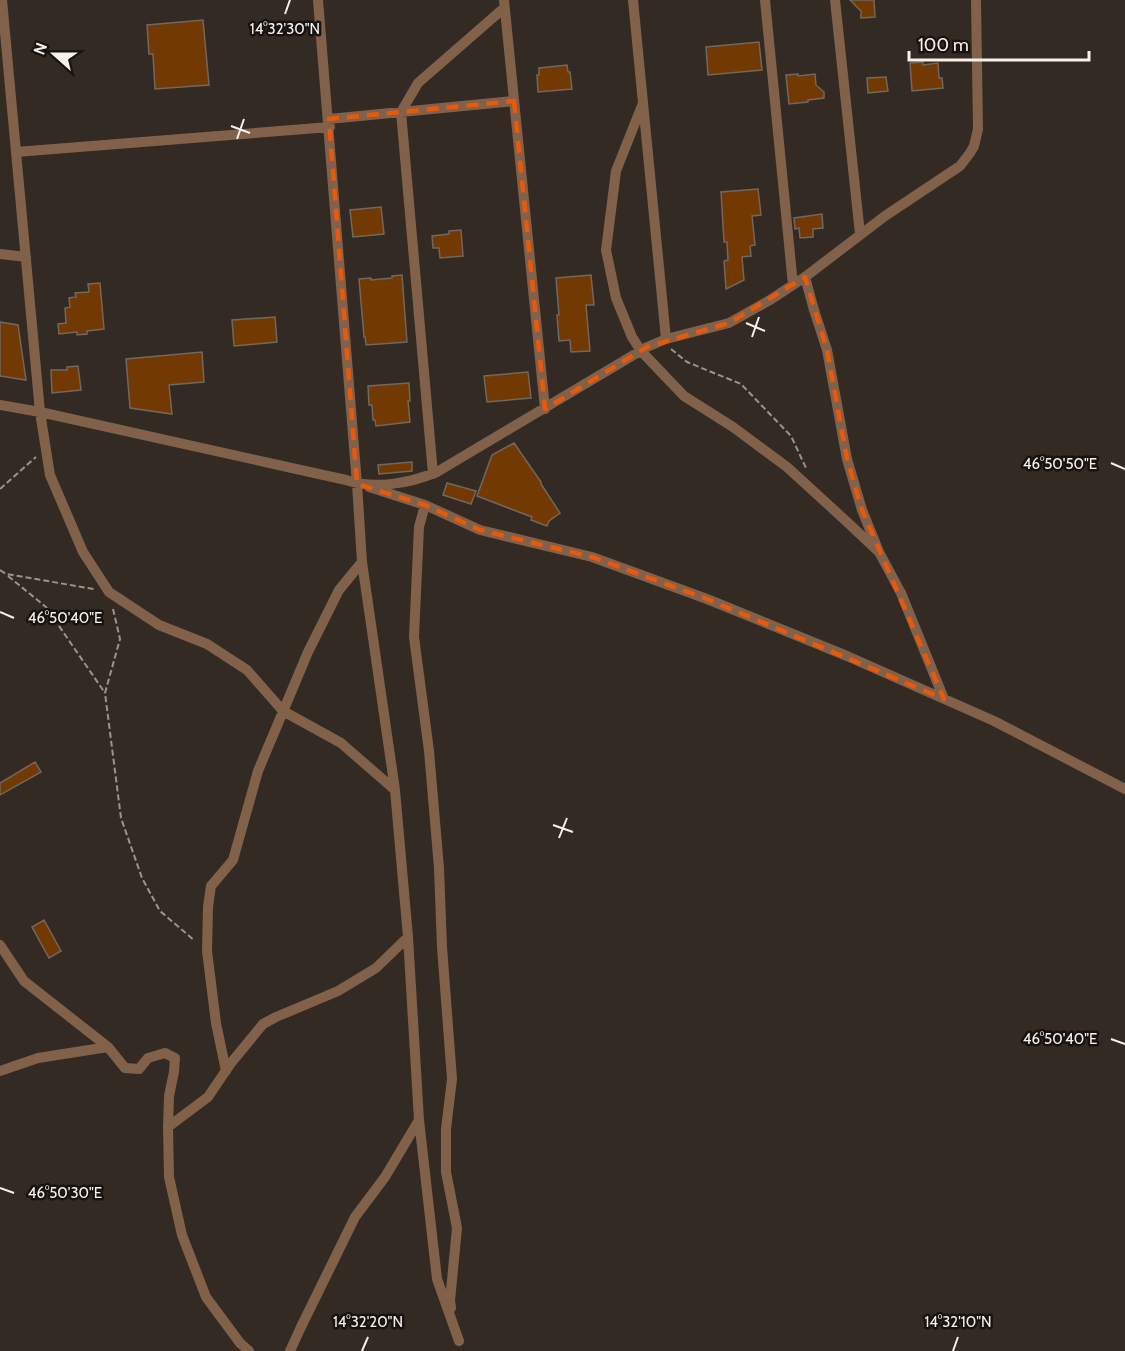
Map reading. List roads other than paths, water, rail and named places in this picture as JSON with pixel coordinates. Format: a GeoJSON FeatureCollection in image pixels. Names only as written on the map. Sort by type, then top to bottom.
{"type":"FeatureCollection","features":[{"type":"Feature","properties":{"kind":"street"},"geometry":{"type":"LineString","coordinates":[[2,0],[40,412],[50,475],[83,552],[109,592],[159,626],[207,644],[247,670],[283,711],[341,743],[395,790]]}},
{"type":"Feature","properties":{"kind":"street"},"geometry":{"type":"LineString","coordinates":[[318,0],[362,562],[395,790],[408,937],[419,1120],[437,1279],[459,1341],[465,1351]]}},
{"type":"Feature","properties":{"kind":"street"},"geometry":{"type":"LineString","coordinates":[[633,0],[663,340]]}},
{"type":"Feature","properties":{"kind":"street"},"geometry":{"type":"LineString","coordinates":[[765,0],[793,285]]}},
{"type":"Feature","properties":{"kind":"street"},"geometry":{"type":"LineString","coordinates":[[835,0],[860,234]]}},
{"type":"Feature","properties":{"kind":"street"},"geometry":{"type":"LineString","coordinates":[[357,484],[397,483],[433,474],[641,351],[663,340],[729,323],[805,277],[885,216],[954,171],[966,160],[977,138],[976,0]]}},
{"type":"Feature","properties":{"kind":"street"},"geometry":{"type":"LineString","coordinates":[[504,4],[545,409]]}},
{"type":"Feature","properties":{"kind":"street"},"geometry":{"type":"LineString","coordinates":[[433,474],[401,112],[418,83],[504,4]]}},
{"type":"Feature","properties":{"kind":"street"},"geometry":{"type":"LineString","coordinates":[[16,152],[329,123],[401,112],[514,101]]}},
{"type":"Feature","properties":{"kind":"street"},"geometry":{"type":"LineString","coordinates":[[643,103],[616,171],[606,250],[616,298],[632,337],[641,351],[684,396],[787,467],[879,552]]}},
{"type":"Feature","properties":{"kind":"street"},"geometry":{"type":"LineString","coordinates":[[0,254],[26,257]]}},
{"type":"Feature","properties":{"kind":"street"},"geometry":{"type":"LineString","coordinates":[[805,277],[827,350],[842,434],[862,510],[879,552],[901,593],[944,699]]}},
{"type":"Feature","properties":{"kind":"street"},"geometry":{"type":"LineString","coordinates":[[0,405],[346,480],[425,505],[480,530],[592,557],[707,599],[837,651],[994,721],[1125,789]]}},
{"type":"Feature","properties":{"kind":"street"},"geometry":{"type":"LineString","coordinates":[[425,505],[419,534],[414,637],[429,751],[439,868],[442,946],[452,1079],[446,1129],[446,1172],[457,1228],[450,1301],[459,1341]]}},
{"type":"Feature","properties":{"kind":"street"},"geometry":{"type":"LineString","coordinates":[[226,1071],[216,1023],[207,951],[211,886],[233,860],[258,771],[308,652],[339,590],[362,562]]}},
{"type":"Feature","properties":{"kind":"street"},"geometry":{"type":"LineString","coordinates":[[168,1127],[208,1097],[263,1024],[338,991],[367,974],[408,937]]}},
{"type":"Feature","properties":{"kind":"street"},"geometry":{"type":"LineString","coordinates":[[0,945],[24,981],[108,1047],[125,1068],[139,1069],[148,1058],[165,1053],[175,1058],[169,1096],[169,1177],[182,1235],[206,1297],[240,1343],[249,1351]]}},
{"type":"Feature","properties":{"kind":"street"},"geometry":{"type":"LineString","coordinates":[[0,1071],[38,1058],[108,1047]]}},
{"type":"Feature","properties":{"kind":"street"},"geometry":{"type":"LineString","coordinates":[[290,1351],[355,1217],[385,1177],[419,1120]]}}]}
